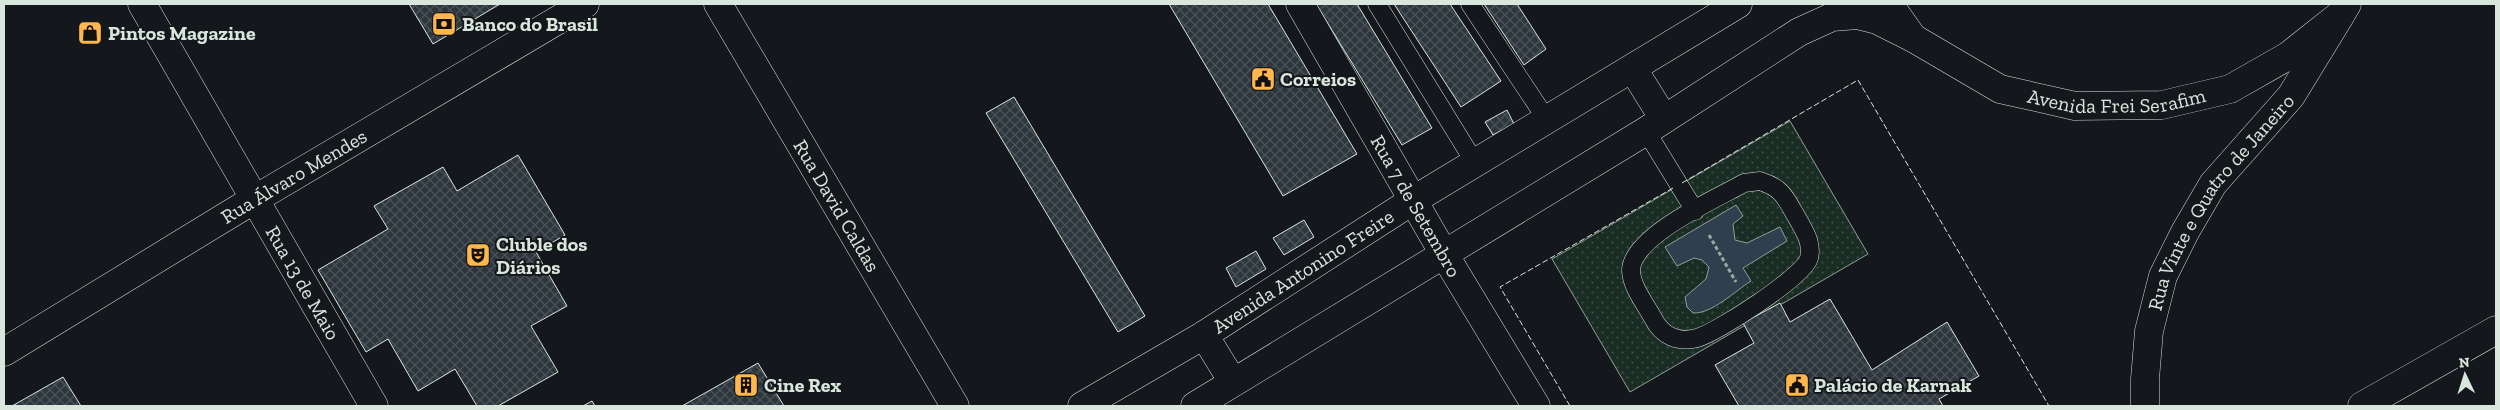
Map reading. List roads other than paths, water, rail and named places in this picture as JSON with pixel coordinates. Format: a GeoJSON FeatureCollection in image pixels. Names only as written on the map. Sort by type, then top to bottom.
{"type":"FeatureCollection","features":[{"type":"Feature","properties":{"kind":"street","name":"Rua 13 de Maio"},"geometry":{"type":"LineString","coordinates":[[142,4],[253,200],[374,406]]}},
{"type":"Feature","properties":{"kind":"street","name":"Rua Álvaro Mendes"},"geometry":{"type":"LineString","coordinates":[[4,352],[253,200],[585,4]]}},
{"type":"Feature","properties":{"kind":"street","name":"Rua David Caldas"},"geometry":{"type":"LineString","coordinates":[[718,4],[955,406]]}},
{"type":"Feature","properties":{"kind":"street","name":"Rua 7 de Setembro"},"geometry":{"type":"LineString","coordinates":[[1300,4],[1412,201],[1536,406]]}},
{"type":"Feature","properties":{"kind":"street","name":"Avenida Antonino Freire"},"geometry":{"type":"LineString","coordinates":[[1082,406],[1204,335],[1412,201],[1738,4]]}},
{"type":"Feature","properties":{"kind":"street","name":"Avenida Frei Serafim"},"geometry":{"type":"LineString","coordinates":[[1889,4],[1914,38],[2000,89],[2074,106],[2162,105],[2230,88],[2288,56],[2344,9]]}},
{"type":"Feature","properties":{"kind":"street","name":"Rua Vinte e Quatro de Janeiro"},"geometry":{"type":"LineString","coordinates":[[2145,406],[2149,331],[2163,276],[2185,232],[2214,184],[2291,96],[2344,9]]}},
{"type":"Feature","properties":{"kind":"street"},"geometry":{"type":"LineString","coordinates":[[1195,406],[1655,125],[1799,32],[1832,17],[1858,15],[1877,20],[1914,38]]}},
{"type":"Feature","properties":{"kind":"street"},"geometry":{"type":"LineString","coordinates":[[1633,69],[1655,125]]}},
{"type":"Feature","properties":{"kind":"street"},"geometry":{"type":"LineString","coordinates":[[2362,406],[2496,330]]}},
{"type":"Feature","properties":{"kind":"street","name":"Avenida Antonino Freire"},"geometry":{"type":"LineString","coordinates":[[1204,335],[1233,382]]}},
{"type":"Feature","properties":{"kind":"lane"},"geometry":{"type":"LineString","coordinates":[[1377,4],[1475,164]]}},
{"type":"Feature","properties":{"kind":"lane"},"geometry":{"type":"LineString","coordinates":[[1470,4],[1547,120]]}},
{"type":"Feature","properties":{"kind":"lane"},"geometry":{"type":"LineString","coordinates":[[1655,125],[1695,211]]}},
{"type":"Feature","properties":{"kind":"lane"},"geometry":{"type":"LineString","coordinates":[[1760,181],[1774,185],[1789,205],[1808,238],[1811,250],[1809,260],[1793,278],[1707,335],[1680,340],[1658,329],[1633,281],[1631,271],[1641,247],[1654,235],[1695,211],[1744,183],[1760,181]]}},
{"type":"Feature","properties":{"kind":"water"},"geometry":{"type":"Polygon","coordinates":[[[1736,205],[1743,216],[1733,224],[1735,240],[1747,243],[1780,227],[1787,241],[1743,268],[1751,281],[1708,310],[1693,313],[1687,307],[1685,297],[1706,279],[1709,267],[1702,260],[1694,258],[1677,266],[1665,247],[1736,205]]]}},
{"type":"Feature","properties":{"kind":"place","name":"Banco do Brasil"},"geometry":{"type":"Point","coordinates":[444,24]}},
{"type":"Feature","properties":{"kind":"place","name":"Pintos Magazine"},"geometry":{"type":"Point","coordinates":[90,33]}},
{"type":"Feature","properties":{"kind":"place","name":"Correios"},"geometry":{"type":"Point","coordinates":[1263,79]}},
{"type":"Feature","properties":{"kind":"place","name":"Cluble dos Diários"},"geometry":{"type":"Point","coordinates":[478,255]}},
{"type":"Feature","properties":{"kind":"place","name":"Cine Rex"},"geometry":{"type":"Point","coordinates":[746,385]}},
{"type":"Feature","properties":{"kind":"place","name":"Palácio de Karnak"},"geometry":{"type":"Point","coordinates":[1797,385]}}]}
